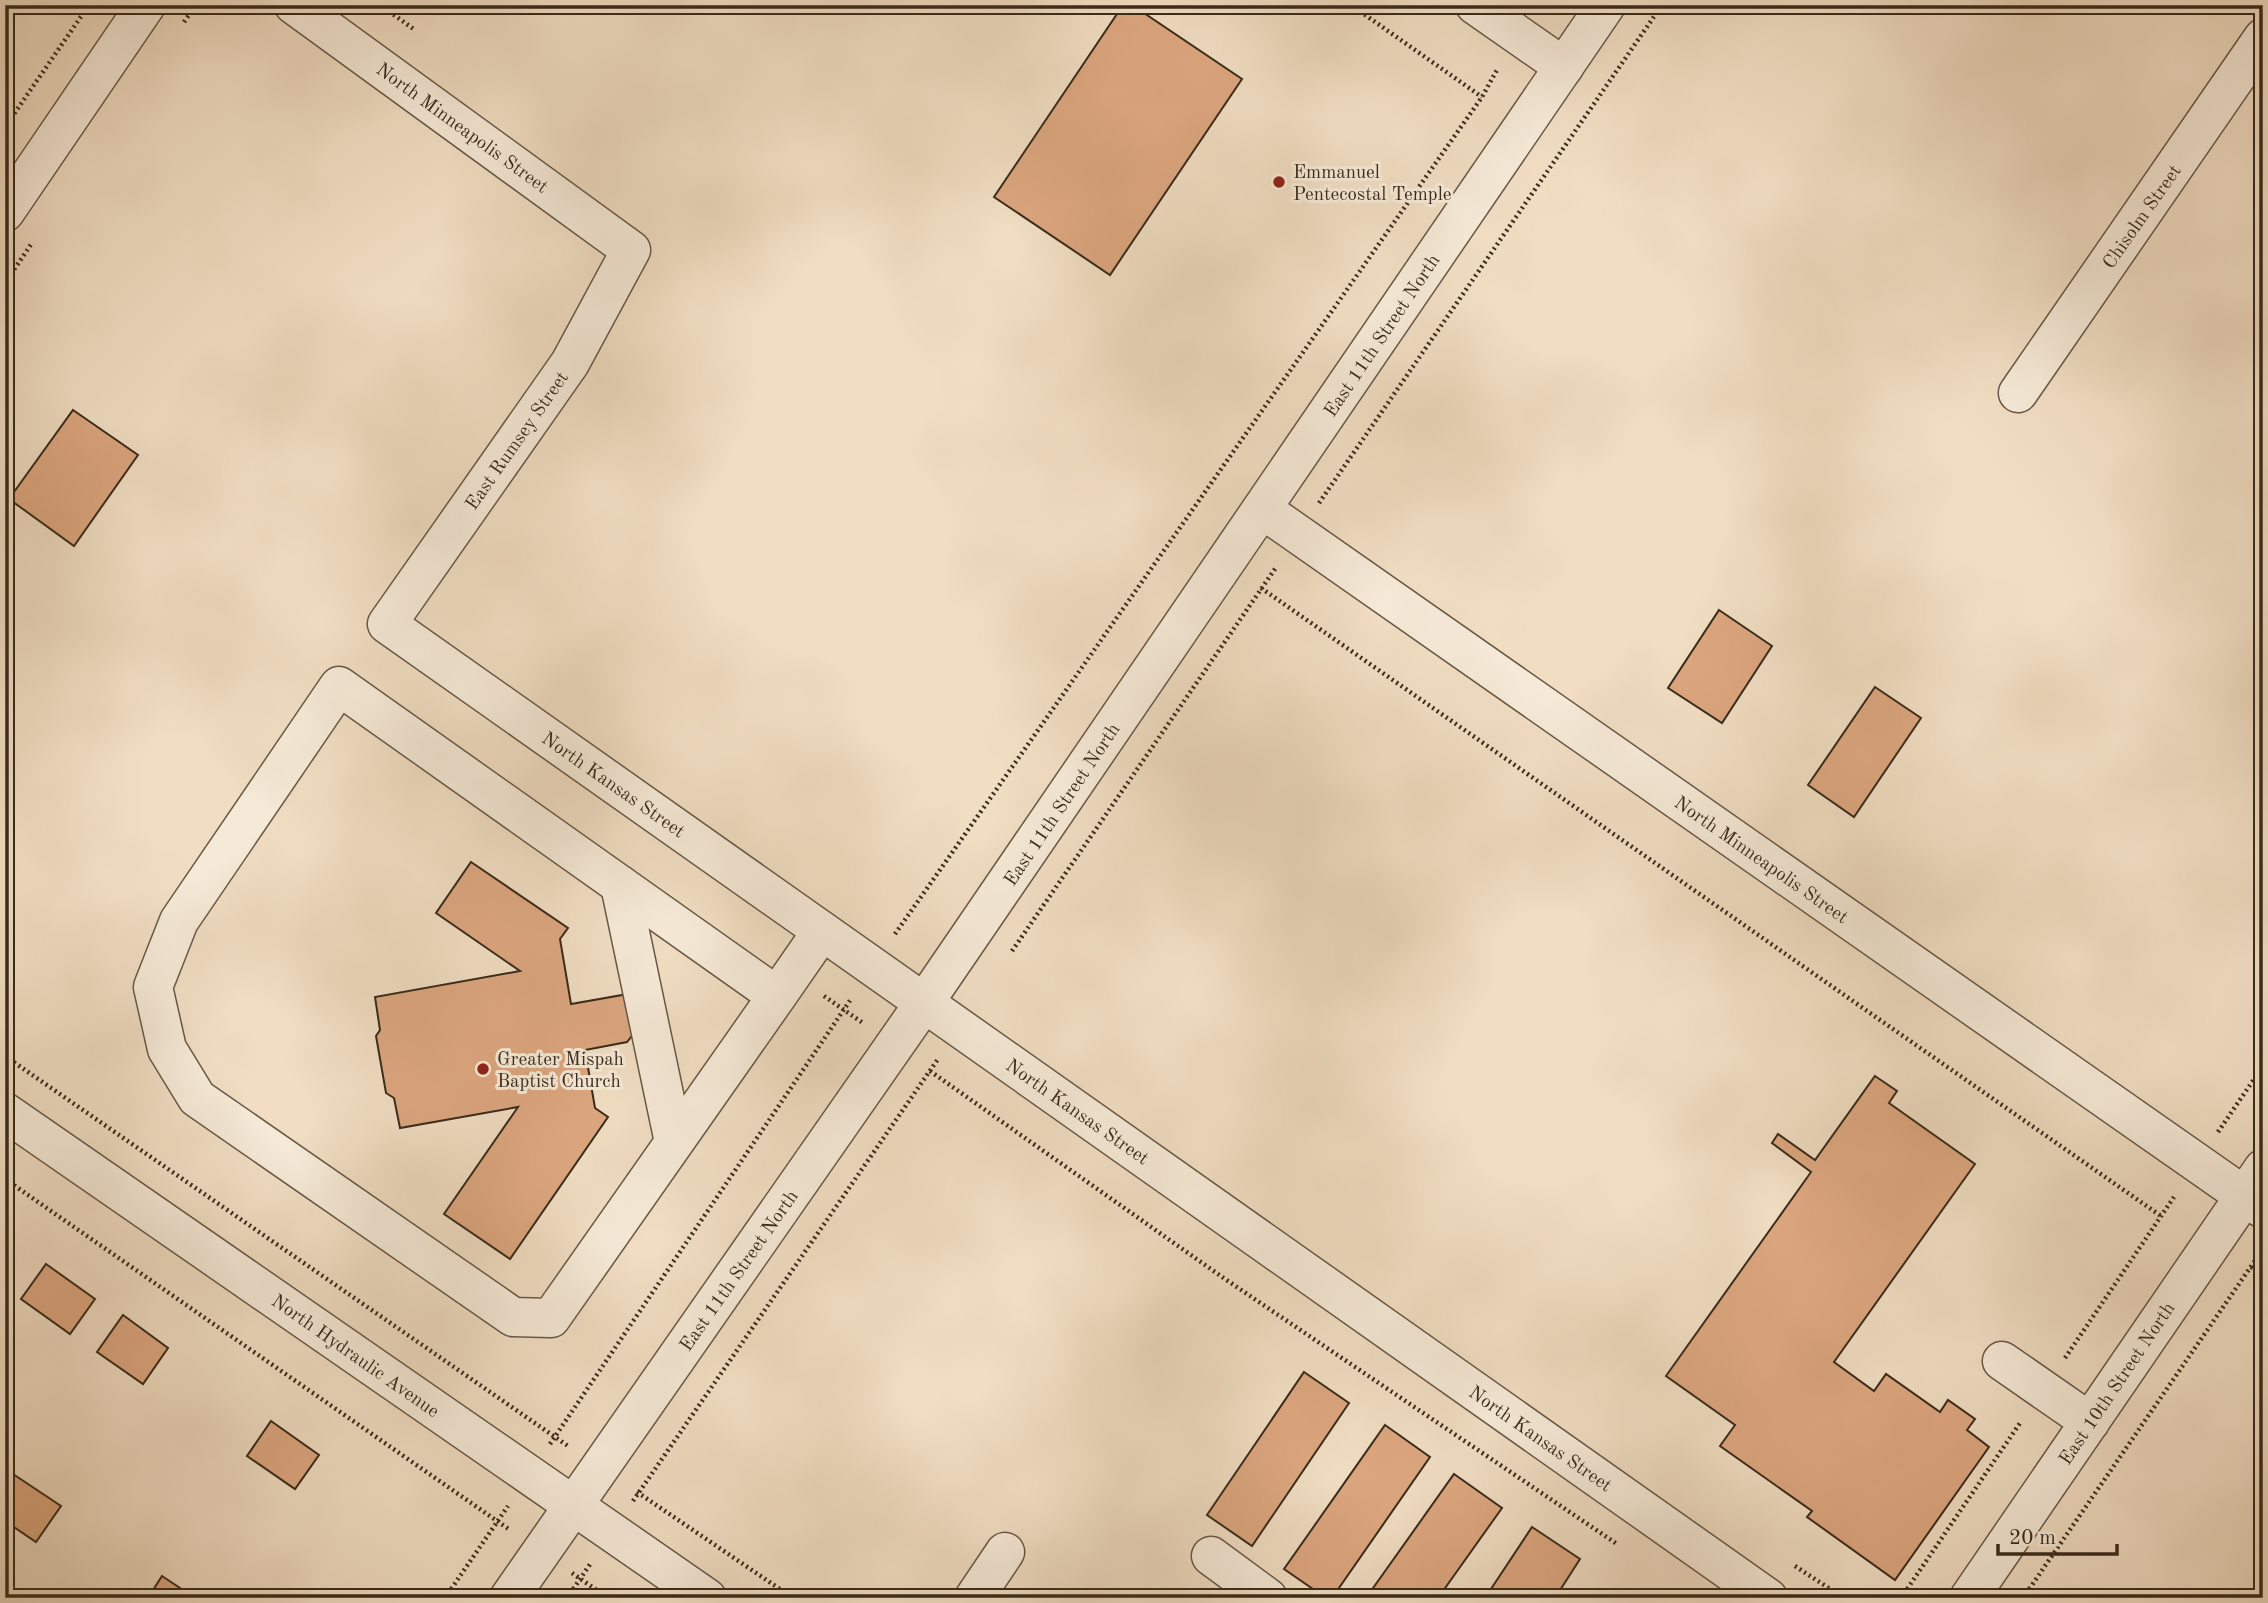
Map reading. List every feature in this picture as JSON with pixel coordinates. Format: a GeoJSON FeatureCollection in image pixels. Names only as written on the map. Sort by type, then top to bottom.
{"type":"FeatureCollection","features":[{"type":"Feature","properties":{"kind":"street"},"geometry":{"type":"LineString","coordinates":[[5,212],[146,5]]}},
{"type":"Feature","properties":{"kind":"street","name":"North Minneapolis Street"},"geometry":{"type":"LineString","coordinates":[[294,5],[631,250]]}},
{"type":"Feature","properties":{"kind":"street"},"geometry":{"type":"LineString","coordinates":[[1475,5],[1563,67]]}},
{"type":"Feature","properties":{"kind":"street","name":"East 11th Street North"},"geometry":{"type":"LineString","coordinates":[[509,1598],[925,1003],[1606,5]]}},
{"type":"Feature","properties":{"kind":"street","name":"Chisolm Street"},"geometry":{"type":"LineString","coordinates":[[2018,393],[2263,38]]}},
{"type":"Feature","properties":{"kind":"street","name":"East Rumsey Street"},"geometry":{"type":"LineString","coordinates":[[387,624],[570,363],[631,250]]}},
{"type":"Feature","properties":{"kind":"street","name":"North Minneapolis Street"},"geometry":{"type":"LineString","coordinates":[[1262,509],[2197,1163],[2257,1191]]}},
{"type":"Feature","properties":{"kind":"street","name":"North Kansas Street"},"geometry":{"type":"LineString","coordinates":[[387,624],[1768,1598]]}},
{"type":"Feature","properties":{"kind":"street"},"geometry":{"type":"LineString","coordinates":[[785,985],[620,885],[339,686],[179,921],[153,987],[167,1049],[197,1098],[513,1317],[551,1318],[785,985],[822,931]]}},
{"type":"Feature","properties":{"kind":"street"},"geometry":{"type":"LineString","coordinates":[[620,885],[674,1142]]}},
{"type":"Feature","properties":{"kind":"street","name":"North Hydraulic Avenue"},"geometry":{"type":"LineString","coordinates":[[5,1112],[707,1598]]}},
{"type":"Feature","properties":{"kind":"street","name":"East 10th Street North"},"geometry":{"type":"LineString","coordinates":[[1969,1598],[2090,1422],[2257,1191]]}},
{"type":"Feature","properties":{"kind":"street"},"geometry":{"type":"LineString","coordinates":[[2002,1360],[2090,1422]]}},
{"type":"Feature","properties":{"kind":"street"},"geometry":{"type":"LineString","coordinates":[[974,1598],[1005,1552]]}},
{"type":"Feature","properties":{"kind":"street"},"geometry":{"type":"LineString","coordinates":[[1211,1556],[1268,1598]]}},
{"type":"Feature","properties":{"kind":"path"},"geometry":{"type":"LineString","coordinates":[[5,127],[89,5]]}},
{"type":"Feature","properties":{"kind":"path"},"geometry":{"type":"LineString","coordinates":[[380,5],[415,30]]}},
{"type":"Feature","properties":{"kind":"path"},"geometry":{"type":"LineString","coordinates":[[1351,5],[1482,97]]}},
{"type":"Feature","properties":{"kind":"path"},"geometry":{"type":"LineString","coordinates":[[1004,962],[1662,5]]}},
{"type":"Feature","properties":{"kind":"path"},"geometry":{"type":"LineString","coordinates":[[445,1598],[953,849],[1482,97],[1516,34]]}},
{"type":"Feature","properties":{"kind":"path"},"geometry":{"type":"LineString","coordinates":[[1261,588],[2161,1216]]}},
{"type":"Feature","properties":{"kind":"path"},"geometry":{"type":"LineString","coordinates":[[785,985],[844,1010],[1225,1279],[1627,1551]]}},
{"type":"Feature","properties":{"kind":"path"},"geometry":{"type":"LineString","coordinates":[[567,1598],[959,1027]]}},
{"type":"Feature","properties":{"kind":"path"},"geometry":{"type":"LineString","coordinates":[[5,1056],[555,1437],[793,1598]]}},
{"type":"Feature","properties":{"kind":"path"},"geometry":{"type":"LineString","coordinates":[[1901,1598],[2263,1066]]}},
{"type":"Feature","properties":{"kind":"path"},"geometry":{"type":"LineString","coordinates":[[5,1179],[608,1598]]}},
{"type":"Feature","properties":{"kind":"path"},"geometry":{"type":"LineString","coordinates":[[2023,1598],[2263,1249]]}},
{"type":"Feature","properties":{"kind":"path"},"geometry":{"type":"LineString","coordinates":[[2251,1267],[2263,1275]]}},
{"type":"Feature","properties":{"kind":"path"},"geometry":{"type":"LineString","coordinates":[[5,1587],[21,1598]]}},
{"type":"Feature","properties":{"kind":"building"},"geometry":{"type":"Polygon","coordinates":[[[1123,5],[1132,5],[1242,79],[1110,275],[994,197],[1123,5]]]}},
{"type":"Feature","properties":{"kind":"building"},"geometry":{"type":"Polygon","coordinates":[[[73,410],[138,455],[74,546],[9,499],[73,410]]]}},
{"type":"Feature","properties":{"kind":"building"},"geometry":{"type":"Polygon","coordinates":[[[1719,610],[1772,646],[1722,723],[1668,688],[1719,610]]]}},
{"type":"Feature","properties":{"kind":"building"},"geometry":{"type":"Polygon","coordinates":[[[1875,687],[1921,718],[1854,817],[1808,785],[1875,687]]]}},
{"type":"Feature","properties":{"kind":"building"},"geometry":{"type":"Polygon","coordinates":[[[471,862],[568,928],[560,939],[571,1004],[628,994],[635,1032],[627,1042],[585,1050],[595,1108],[608,1117],[510,1259],[444,1214],[518,1107],[400,1128],[394,1098],[386,1093],[376,1036],[380,1030],[375,997],[520,971],[436,913],[471,862]]]}},
{"type":"Feature","properties":{"kind":"building"},"geometry":{"type":"Polygon","coordinates":[[[1875,1076],[1897,1091],[1889,1103],[1975,1164],[1834,1362],[1874,1391],[1886,1374],[1940,1412],[1948,1400],[1975,1419],[1967,1430],[1989,1447],[1895,1580],[1807,1517],[1812,1511],[1720,1446],[1735,1425],[1666,1376],[1811,1172],[1772,1143],[1778,1134],[1815,1160],[1875,1076]]]}},
{"type":"Feature","properties":{"kind":"building"},"geometry":{"type":"Polygon","coordinates":[[[46,1264],[95,1299],[70,1334],[21,1299],[46,1264]]]}},
{"type":"Feature","properties":{"kind":"building"},"geometry":{"type":"Polygon","coordinates":[[[123,1315],[168,1348],[143,1384],[97,1352],[123,1315]]]}},
{"type":"Feature","properties":{"kind":"building"},"geometry":{"type":"Polygon","coordinates":[[[1304,1372],[1349,1403],[1252,1546],[1207,1515],[1304,1372]]]}},
{"type":"Feature","properties":{"kind":"building"},"geometry":{"type":"Polygon","coordinates":[[[271,1421],[319,1455],[295,1489],[247,1456],[271,1421]]]}},
{"type":"Feature","properties":{"kind":"building"},"geometry":{"type":"Polygon","coordinates":[[[1385,1425],[1430,1457],[1332,1598],[1326,1598],[1284,1569],[1385,1425]]]}},
{"type":"Feature","properties":{"kind":"building"},"geometry":{"type":"Polygon","coordinates":[[[13,1474],[61,1506],[36,1542],[5,1521],[5,1485],[13,1474]]]}},
{"type":"Feature","properties":{"kind":"building"},"geometry":{"type":"Polygon","coordinates":[[[1454,1474],[1502,1508],[1438,1598],[1366,1598],[1454,1474]]]}},
{"type":"Feature","properties":{"kind":"building"},"geometry":{"type":"Polygon","coordinates":[[[1532,1527],[1580,1559],[1555,1598],[1485,1598],[1532,1527]]]}},
{"type":"Feature","properties":{"kind":"building"},"geometry":{"type":"Polygon","coordinates":[[[162,1576],[195,1598],[148,1598],[162,1576]]]}},
{"type":"Feature","properties":{"kind":"place","name":"Emmanuel Pentecostal Temple"},"geometry":{"type":"Point","coordinates":[1279,182]}},
{"type":"Feature","properties":{"kind":"place","name":"Greater Mispah Baptist Church"},"geometry":{"type":"Point","coordinates":[483,1069]}}]}
